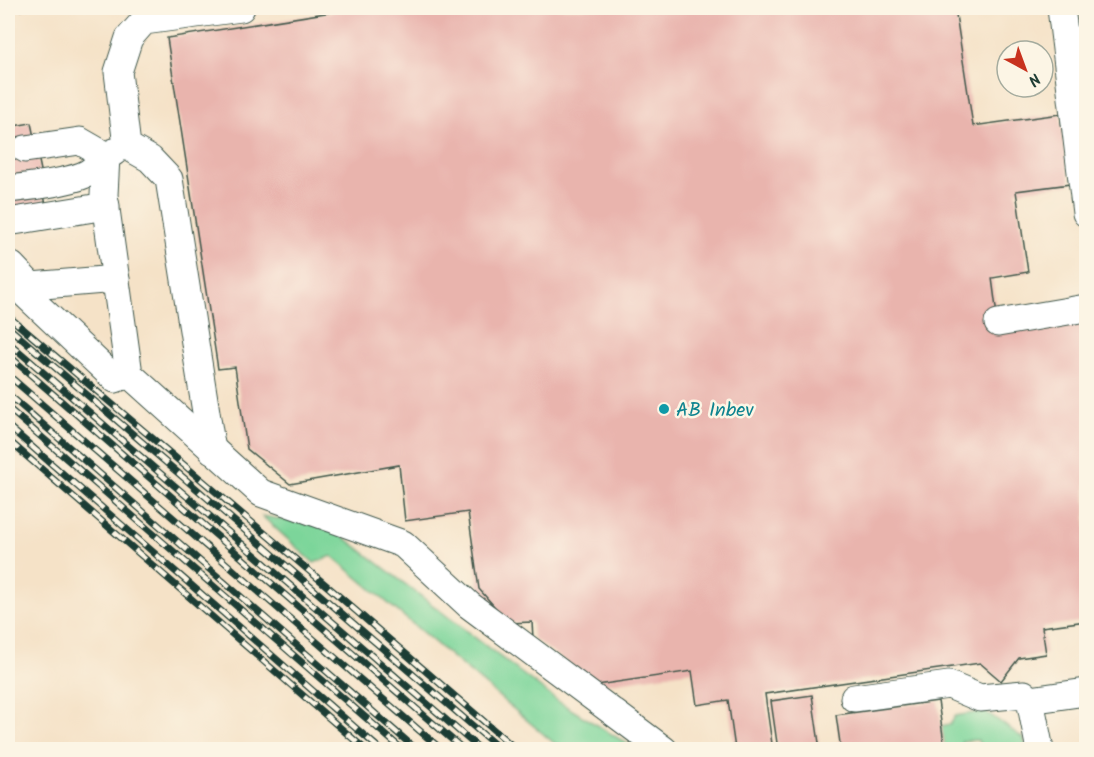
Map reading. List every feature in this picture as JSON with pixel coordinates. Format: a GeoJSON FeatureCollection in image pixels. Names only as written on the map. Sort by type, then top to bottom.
{"type":"FeatureCollection","features":[{"type":"Feature","properties":{"kind":"lane"},"geometry":{"type":"LineString","coordinates":[[241,8],[144,21],[129,38],[118,72],[117,151],[104,195],[129,374],[210,439],[280,488],[295,505],[403,544],[469,605],[664,750]]}},
{"type":"Feature","properties":{"kind":"lane"},"geometry":{"type":"LineString","coordinates":[[1061,8],[1086,213]]}},
{"type":"Feature","properties":{"kind":"lane"},"geometry":{"type":"LineString","coordinates":[[24,149],[80,141],[150,159],[169,179],[210,439]]}},
{"type":"Feature","properties":{"kind":"lane"},"geometry":{"type":"LineString","coordinates":[[8,189],[49,183],[87,173],[117,151]]}},
{"type":"Feature","properties":{"kind":"lane"},"geometry":{"type":"LineString","coordinates":[[8,222],[106,206]]}},
{"type":"Feature","properties":{"kind":"lane"},"geometry":{"type":"LineString","coordinates":[[8,261],[32,286],[116,279]]}},
{"type":"Feature","properties":{"kind":"lane"},"geometry":{"type":"LineString","coordinates":[[8,279],[115,379],[129,374]]}},
{"type":"Feature","properties":{"kind":"lane"},"geometry":{"type":"LineString","coordinates":[[998,323],[1086,308]]}},
{"type":"Feature","properties":{"kind":"lane"},"geometry":{"type":"LineString","coordinates":[[854,699],[949,685],[980,698],[1024,694],[1030,700],[1040,750]]}},
{"type":"Feature","properties":{"kind":"lane"},"geometry":{"type":"LineString","coordinates":[[1030,700],[1086,692]]}},
{"type":"Feature","properties":{"kind":"path"},"geometry":{"type":"LineString","coordinates":[[8,12],[39,8]]}},
{"type":"Feature","properties":{"kind":"green space"},"geometry":{"type":"Polygon","coordinates":[[[262,516],[332,528],[559,702],[636,749],[565,749],[554,743],[332,556],[314,563],[262,516]]]}},
{"type":"Feature","properties":{"kind":"green space"},"geometry":{"type":"Polygon","coordinates":[[[985,711],[1024,739],[1026,749],[981,749],[978,740],[962,741],[963,749],[945,749],[941,726],[950,724],[955,716],[985,711]]]}},
{"type":"Feature","properties":{"kind":"building","name":"AB Inbev"},"geometry":{"type":"Polygon","coordinates":[[[357,8],[955,8],[973,126],[1060,114],[1070,184],[1016,191],[1028,272],[992,278],[999,331],[1086,318],[1086,621],[1042,627],[1046,654],[1019,658],[1001,681],[980,663],[765,694],[772,744],[735,749],[728,700],[697,705],[692,671],[597,685],[533,638],[532,622],[509,623],[479,589],[468,512],[405,521],[399,465],[290,484],[247,449],[235,367],[218,369],[167,38],[357,8]]]}},
{"type":"Feature","properties":{"kind":"building"},"geometry":{"type":"Polygon","coordinates":[[[31,123],[42,175],[8,180],[8,127],[31,123]]]}},
{"type":"Feature","properties":{"kind":"building"},"geometry":{"type":"Polygon","coordinates":[[[44,195],[46,205],[8,210],[8,200],[44,195]]]}},
{"type":"Feature","properties":{"kind":"building"},"geometry":{"type":"Polygon","coordinates":[[[812,695],[820,750],[778,750],[771,701],[812,695]]]}},
{"type":"Feature","properties":{"kind":"building"},"geometry":{"type":"Polygon","coordinates":[[[938,701],[945,750],[841,750],[836,715],[938,701]]]}},
{"type":"Feature","properties":{"kind":"railway"},"geometry":{"type":"LineString","coordinates":[[8,316],[517,750]]}},
{"type":"Feature","properties":{"kind":"railway"},"geometry":{"type":"LineString","coordinates":[[8,327],[501,750]]}},
{"type":"Feature","properties":{"kind":"railway"},"geometry":{"type":"LineString","coordinates":[[8,342],[481,750]]}},
{"type":"Feature","properties":{"kind":"railway"},"geometry":{"type":"LineString","coordinates":[[8,355],[464,750]]}},
{"type":"Feature","properties":{"kind":"railway"},"geometry":{"type":"LineString","coordinates":[[8,375],[442,750]]}},
{"type":"Feature","properties":{"kind":"railway"},"geometry":{"type":"LineString","coordinates":[[8,394],[417,750]]}},
{"type":"Feature","properties":{"kind":"railway"},"geometry":{"type":"LineString","coordinates":[[8,408],[403,750]]}},
{"type":"Feature","properties":{"kind":"railway"},"geometry":{"type":"LineString","coordinates":[[8,426],[381,750]]}},
{"type":"Feature","properties":{"kind":"railway"},"geometry":{"type":"LineString","coordinates":[[8,440],[366,750]]}},
{"type":"Feature","properties":{"kind":"place","name":"AB Inbev"},"geometry":{"type":"Point","coordinates":[664,409]}}]}
